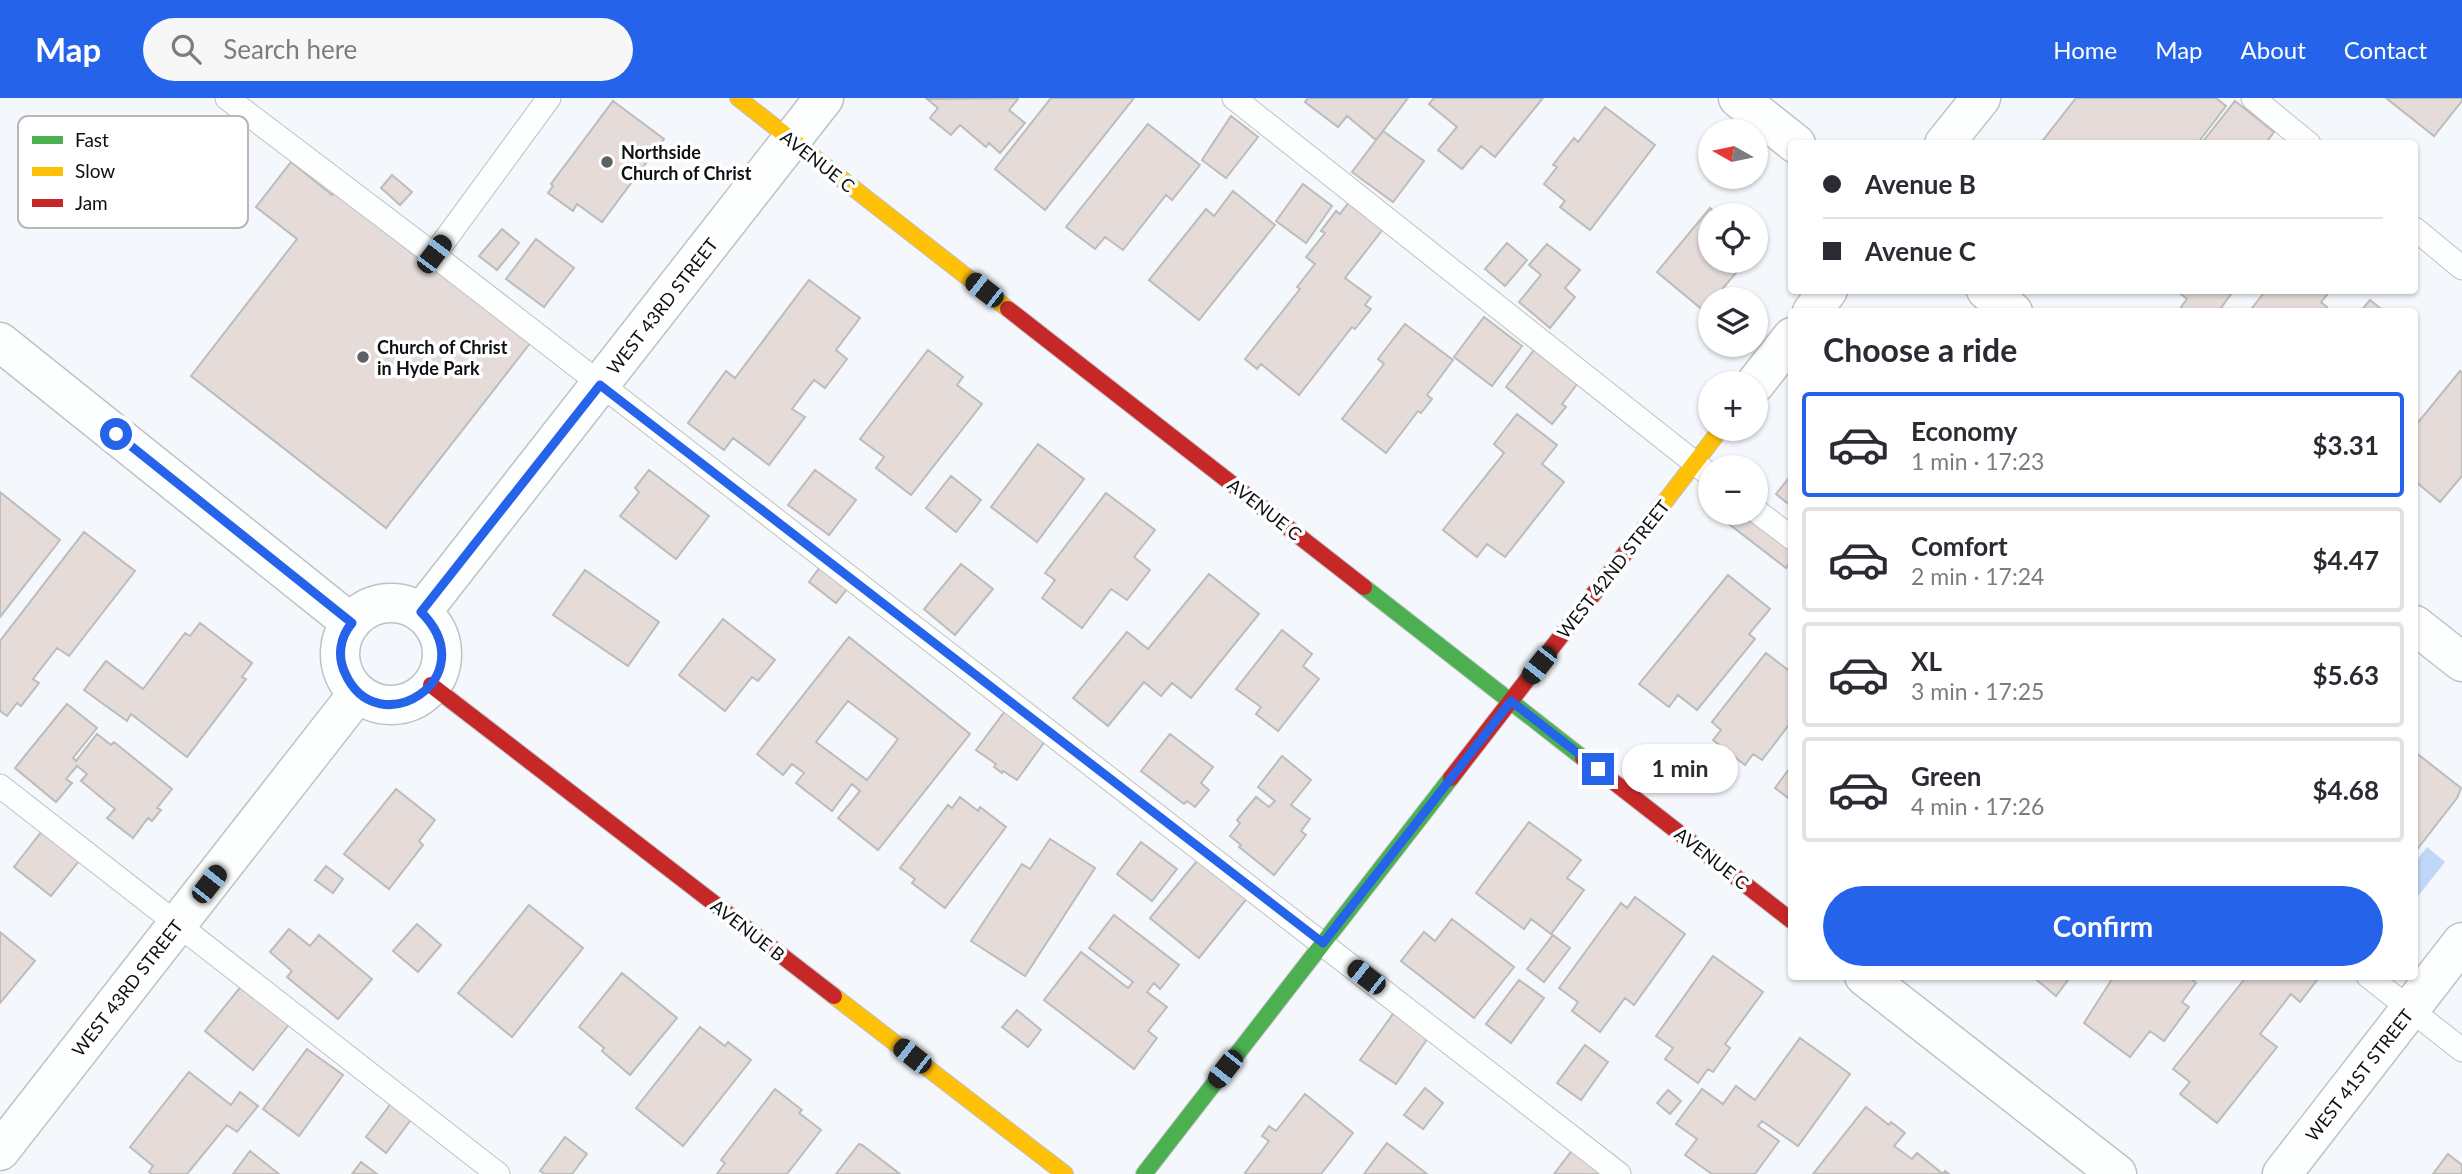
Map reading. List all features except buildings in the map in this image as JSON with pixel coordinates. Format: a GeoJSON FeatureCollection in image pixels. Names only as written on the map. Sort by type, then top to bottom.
{"type":"FeatureCollection","features":[{"type":"Feature","properties":{"kind":"street","name":"AVENUE C"},"geometry":{"type":"LineString","coordinates":[[738,98],[1788,917]]}},
{"type":"Feature","properties":{"kind":"street","name":"WEST 43RD STREET"},"geometry":{"type":"LineString","coordinates":[[421,612],[824,98]]}},
{"type":"Feature","properties":{"kind":"street"},"geometry":{"type":"LineString","coordinates":[[1738,98],[1792,140]]}},
{"type":"Feature","properties":{"kind":"street"},"geometry":{"type":"LineString","coordinates":[[1947,140],[1981,98]]}},
{"type":"Feature","properties":{"kind":"street"},"geometry":{"type":"LineString","coordinates":[[1991,294],[2008,308]]}},
{"type":"Feature","properties":{"kind":"street"},"geometry":{"type":"LineString","coordinates":[[0,342],[352,623]]}},
{"type":"Feature","properties":{"kind":"street"},"geometry":{"type":"LineString","coordinates":[[1765,371],[1788,342]]}},
{"type":"Feature","properties":{"kind":"street","name":"WEST 42ND STREET"},"geometry":{"type":"LineString","coordinates":[[1144,1174],[1511,701],[1698,474]]}},
{"type":"Feature","properties":{"kind":"street"},"geometry":{"type":"LineString","coordinates":[[390,603],[406,604],[421,612],[433,624],[443,656],[431,685],[417,698],[402,704],[386,705],[371,701],[358,693],[348,681],[340,653],[343,638],[352,623],[360,613],[374,606],[390,603]]}},
{"type":"Feature","properties":{"kind":"street"},"geometry":{"type":"LineString","coordinates":[[2418,627],[2462,662]]}},
{"type":"Feature","properties":{"kind":"street","name":"AVENUE B"},"geometry":{"type":"LineString","coordinates":[[431,685],[1065,1174]]}},
{"type":"Feature","properties":{"kind":"street","name":"WEST 43RD STREET"},"geometry":{"type":"LineString","coordinates":[[0,1151],[358,693]]}},
{"type":"Feature","properties":{"kind":"street","name":"WEST 41ST STREET"},"geometry":{"type":"LineString","coordinates":[[2282,1174],[2462,942]]}},
{"type":"Feature","properties":{"kind":"street"},"geometry":{"type":"LineString","coordinates":[[1869,980],[2117,1174]]}},
{"type":"Feature","properties":{"kind":"street"},"geometry":{"type":"LineString","coordinates":[[0,1171],[4,1174]]}},
{"type":"Feature","properties":{"kind":"lane"},"geometry":{"type":"LineString","coordinates":[[227,98],[434,254],[1619,1174]]}},
{"type":"Feature","properties":{"kind":"lane"},"geometry":{"type":"LineString","coordinates":[[434,254],[549,98]]}},
{"type":"Feature","properties":{"kind":"lane"},"geometry":{"type":"LineString","coordinates":[[1234,98],[1698,466]]}},
{"type":"Feature","properties":{"kind":"lane"},"geometry":{"type":"LineString","coordinates":[[2253,98],[2304,140]]}},
{"type":"Feature","properties":{"kind":"lane"},"geometry":{"type":"LineString","coordinates":[[2418,231],[2462,268]]}},
{"type":"Feature","properties":{"kind":"lane"},"geometry":{"type":"LineString","coordinates":[[1768,520],[1788,535]]}},
{"type":"Feature","properties":{"kind":"lane"},"geometry":{"type":"LineString","coordinates":[[0,786],[498,1174]]}},
{"type":"Feature","properties":{"kind":"lane"},"geometry":{"type":"LineString","coordinates":[[2373,980],[2462,1050]]}},
{"type":"Feature","properties":{"kind":"water"},"geometry":{"type":"Polygon","coordinates":[[[2427,847],[2445,862],[2418,896],[2418,858],[2427,847]]]}},
{"type":"Feature","properties":{"kind":"traffic: fast"},"geometry":{"type":"LineString","coordinates":[[1364,587],[1583,758]]}},
{"type":"Feature","properties":{"kind":"traffic: fast"},"geometry":{"type":"LineString","coordinates":[[1144,1174],[1451,778]]}},
{"type":"Feature","properties":{"kind":"traffic: slow"},"geometry":{"type":"LineString","coordinates":[[738,98],[1008,309]]}},
{"type":"Feature","properties":{"kind":"traffic: slow"},"geometry":{"type":"LineString","coordinates":[[1633,543],[1712,441]]}},
{"type":"Feature","properties":{"kind":"traffic: slow"},"geometry":{"type":"LineString","coordinates":[[834,996],[1065,1174]]}},
{"type":"Feature","properties":{"kind":"traffic: jam"},"geometry":{"type":"LineString","coordinates":[[1008,309],[1364,587]]}},
{"type":"Feature","properties":{"kind":"traffic: jam"},"geometry":{"type":"LineString","coordinates":[[1451,778],[1633,543]]}},
{"type":"Feature","properties":{"kind":"traffic: jam"},"geometry":{"type":"LineString","coordinates":[[431,685],[834,996]]}},
{"type":"Feature","properties":{"kind":"traffic: jam"},"geometry":{"type":"LineString","coordinates":[[1583,758],[1788,918]]}},
{"type":"Feature","properties":{"kind":"place","name":"Northside Church of Christ"},"geometry":{"type":"Point","coordinates":[607,162]}},
{"type":"Feature","properties":{"kind":"place","name":"Church of Christ in Hyde Park"},"geometry":{"type":"Point","coordinates":[363,357]}},
{"type":"Feature","properties":{"kind":"route"},"geometry":{"type":"LineString","coordinates":[[116,434],[352,623],[343,638],[340,653],[348,681],[357,692],[371,701],[386,705],[402,704],[417,698],[430,688],[443,656],[440,639],[433,624],[421,612],[600,385],[1323,943],[1511,701],[1598,769]]}}]}
